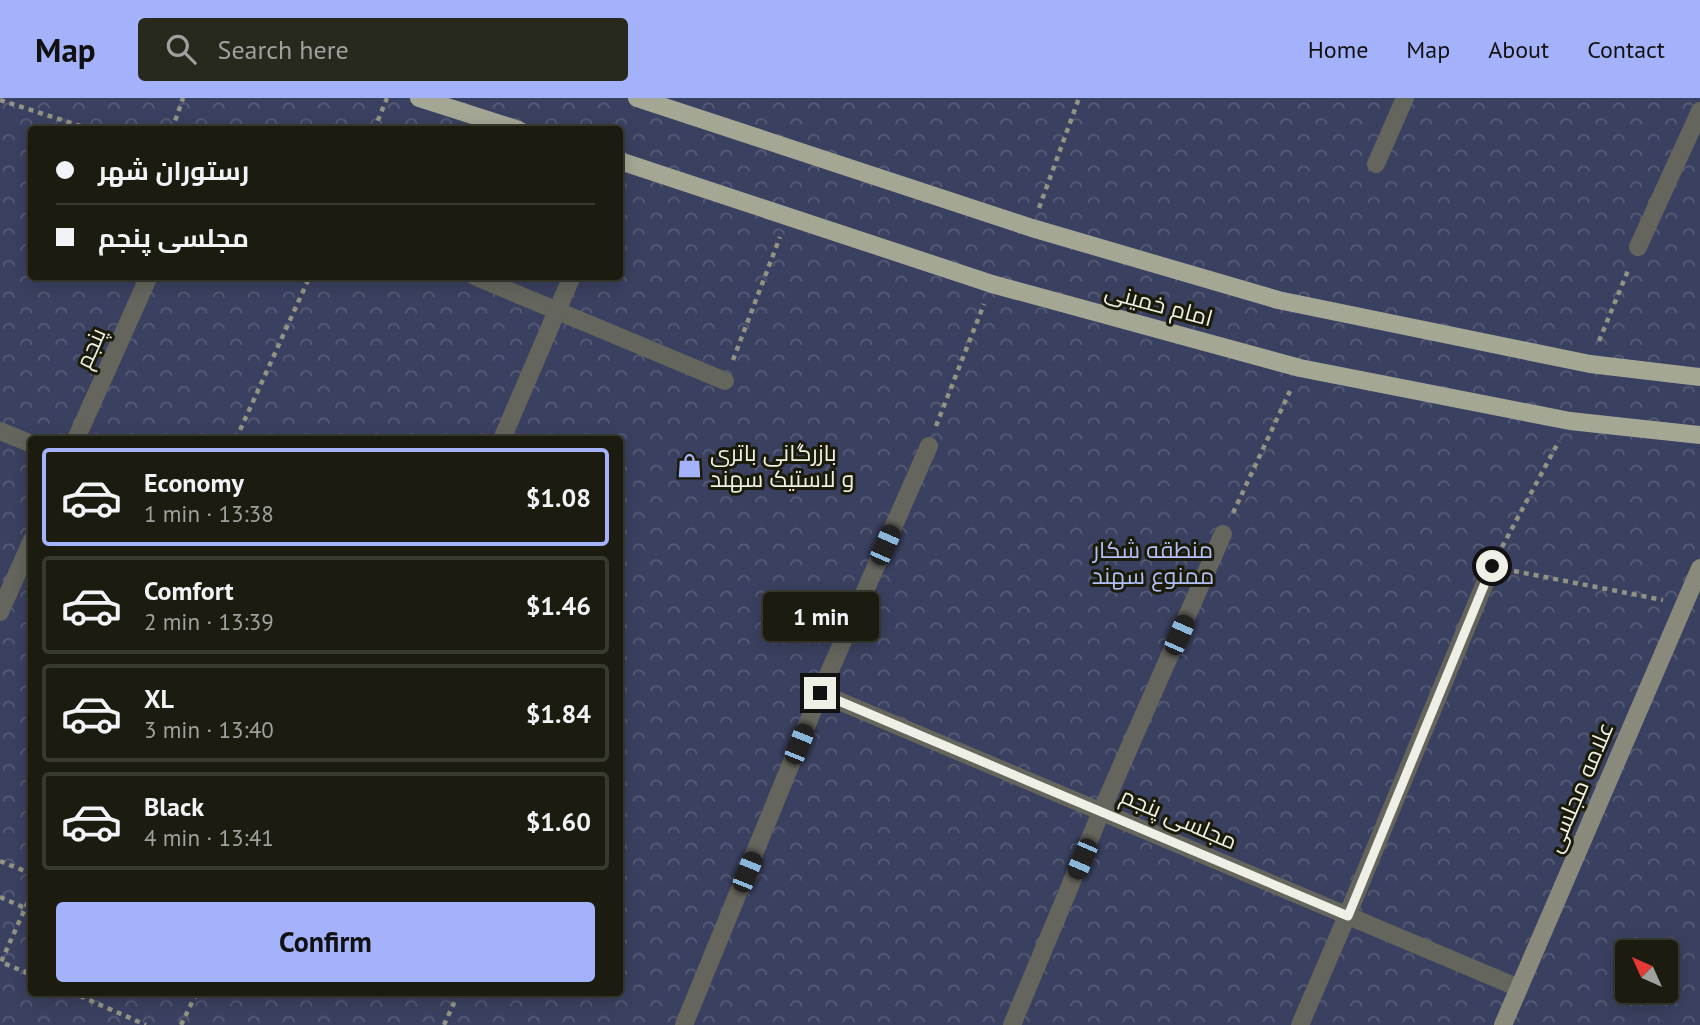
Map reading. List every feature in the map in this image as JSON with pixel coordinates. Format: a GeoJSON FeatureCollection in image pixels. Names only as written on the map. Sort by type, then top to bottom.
{"type":"FeatureCollection","features":[{"type":"Feature","properties":{"kind":"main road"},"geometry":{"type":"LineString","coordinates":[[419,98],[506,126]]}},
{"type":"Feature","properties":{"kind":"main road","name":"امام خمینی"},"geometry":{"type":"LineString","coordinates":[[642,99],[1032,228],[1278,300],[1590,364],[1700,377]]}},
{"type":"Feature","properties":{"kind":"main road","name":"امام خمینی"},"geometry":{"type":"LineString","coordinates":[[623,164],[992,284],[1300,368],[1570,421],[1700,435]]}},
{"type":"Feature","properties":{"kind":"street"},"geometry":{"type":"LineString","coordinates":[[1376,164],[1405,98]]}},
{"type":"Feature","properties":{"kind":"street"},"geometry":{"type":"LineString","coordinates":[[1638,247],[1700,111]]}},
{"type":"Feature","properties":{"kind":"street","name":"پنجم"},"geometry":{"type":"LineString","coordinates":[[77,436],[147,280]]}},
{"type":"Feature","properties":{"kind":"street"},"geometry":{"type":"LineString","coordinates":[[484,280],[725,381]]}},
{"type":"Feature","properties":{"kind":"street"},"geometry":{"type":"LineString","coordinates":[[503,436],[570,280]]}},
{"type":"Feature","properties":{"kind":"street"},"geometry":{"type":"LineString","coordinates":[[0,431],[28,442]]}},
{"type":"Feature","properties":{"kind":"street"},"geometry":{"type":"LineString","coordinates":[[684,1025],[820,693],[929,446]]}},
{"type":"Feature","properties":{"kind":"street"},"geometry":{"type":"LineString","coordinates":[[1012,1025],[1101,812],[1223,534]]}},
{"type":"Feature","properties":{"kind":"street"},"geometry":{"type":"LineString","coordinates":[[0,611],[28,549]]}},
{"type":"Feature","properties":{"kind":"street"},"geometry":{"type":"LineString","coordinates":[[1300,1025],[1348,916],[1492,566]]}},
{"type":"Feature","properties":{"kind":"street","name":"علامه مجلسی"},"geometry":{"type":"LineString","coordinates":[[1503,1025],[1700,569]]}},
{"type":"Feature","properties":{"kind":"street","name":"مجلسی پنجم"},"geometry":{"type":"LineString","coordinates":[[820,693],[1519,988]]}},
{"type":"Feature","properties":{"kind":"path"},"geometry":{"type":"LineString","coordinates":[[174,126],[184,98]]}},
{"type":"Feature","properties":{"kind":"path"},"geometry":{"type":"LineString","coordinates":[[376,126],[387,98]]}},
{"type":"Feature","properties":{"kind":"path"},"geometry":{"type":"LineString","coordinates":[[1032,228],[1079,98]]}},
{"type":"Feature","properties":{"kind":"path"},"geometry":{"type":"LineString","coordinates":[[0,100],[81,126]]}},
{"type":"Feature","properties":{"kind":"path"},"geometry":{"type":"LineString","coordinates":[[725,381],[788,217]]}},
{"type":"Feature","properties":{"kind":"path"},"geometry":{"type":"LineString","coordinates":[[1590,364],[1638,247]]}},
{"type":"Feature","properties":{"kind":"path"},"geometry":{"type":"LineString","coordinates":[[237,436],[308,280]]}},
{"type":"Feature","properties":{"kind":"path"},"geometry":{"type":"LineString","coordinates":[[929,446],[992,284]]}},
{"type":"Feature","properties":{"kind":"path"},"geometry":{"type":"LineString","coordinates":[[1223,534],[1300,368]]}},
{"type":"Feature","properties":{"kind":"path"},"geometry":{"type":"LineString","coordinates":[[1570,421],[1492,566],[1685,604]]}},
{"type":"Feature","properties":{"kind":"path"},"geometry":{"type":"LineString","coordinates":[[0,861],[28,872]]}},
{"type":"Feature","properties":{"kind":"path"},"geometry":{"type":"LineString","coordinates":[[0,897],[25,908]]}},
{"type":"Feature","properties":{"kind":"path"},"geometry":{"type":"LineString","coordinates":[[28,902],[0,963],[28,974]]}},
{"type":"Feature","properties":{"kind":"path"},"geometry":{"type":"LineString","coordinates":[[80,996],[146,1025]]}},
{"type":"Feature","properties":{"kind":"path"},"geometry":{"type":"LineString","coordinates":[[181,1025],[195,996]]}},
{"type":"Feature","properties":{"kind":"path"},"geometry":{"type":"LineString","coordinates":[[444,1025],[457,996]]}},
{"type":"Feature","properties":{"kind":"green space","name":"منطقه شکار ممنوع سهند"},"geometry":{"type":"Polygon","coordinates":[[[0,98],[1700,98],[1700,1025],[0,1025],[0,98]]]}},
{"type":"Feature","properties":{"kind":"place","name":"بازرگانی باتری و لاستیک سهند"},"geometry":{"type":"Point","coordinates":[690,465]}},
{"type":"Feature","properties":{"kind":"route"},"geometry":{"type":"LineString","coordinates":[[820,693],[1348,916],[1492,566]]}}]}
